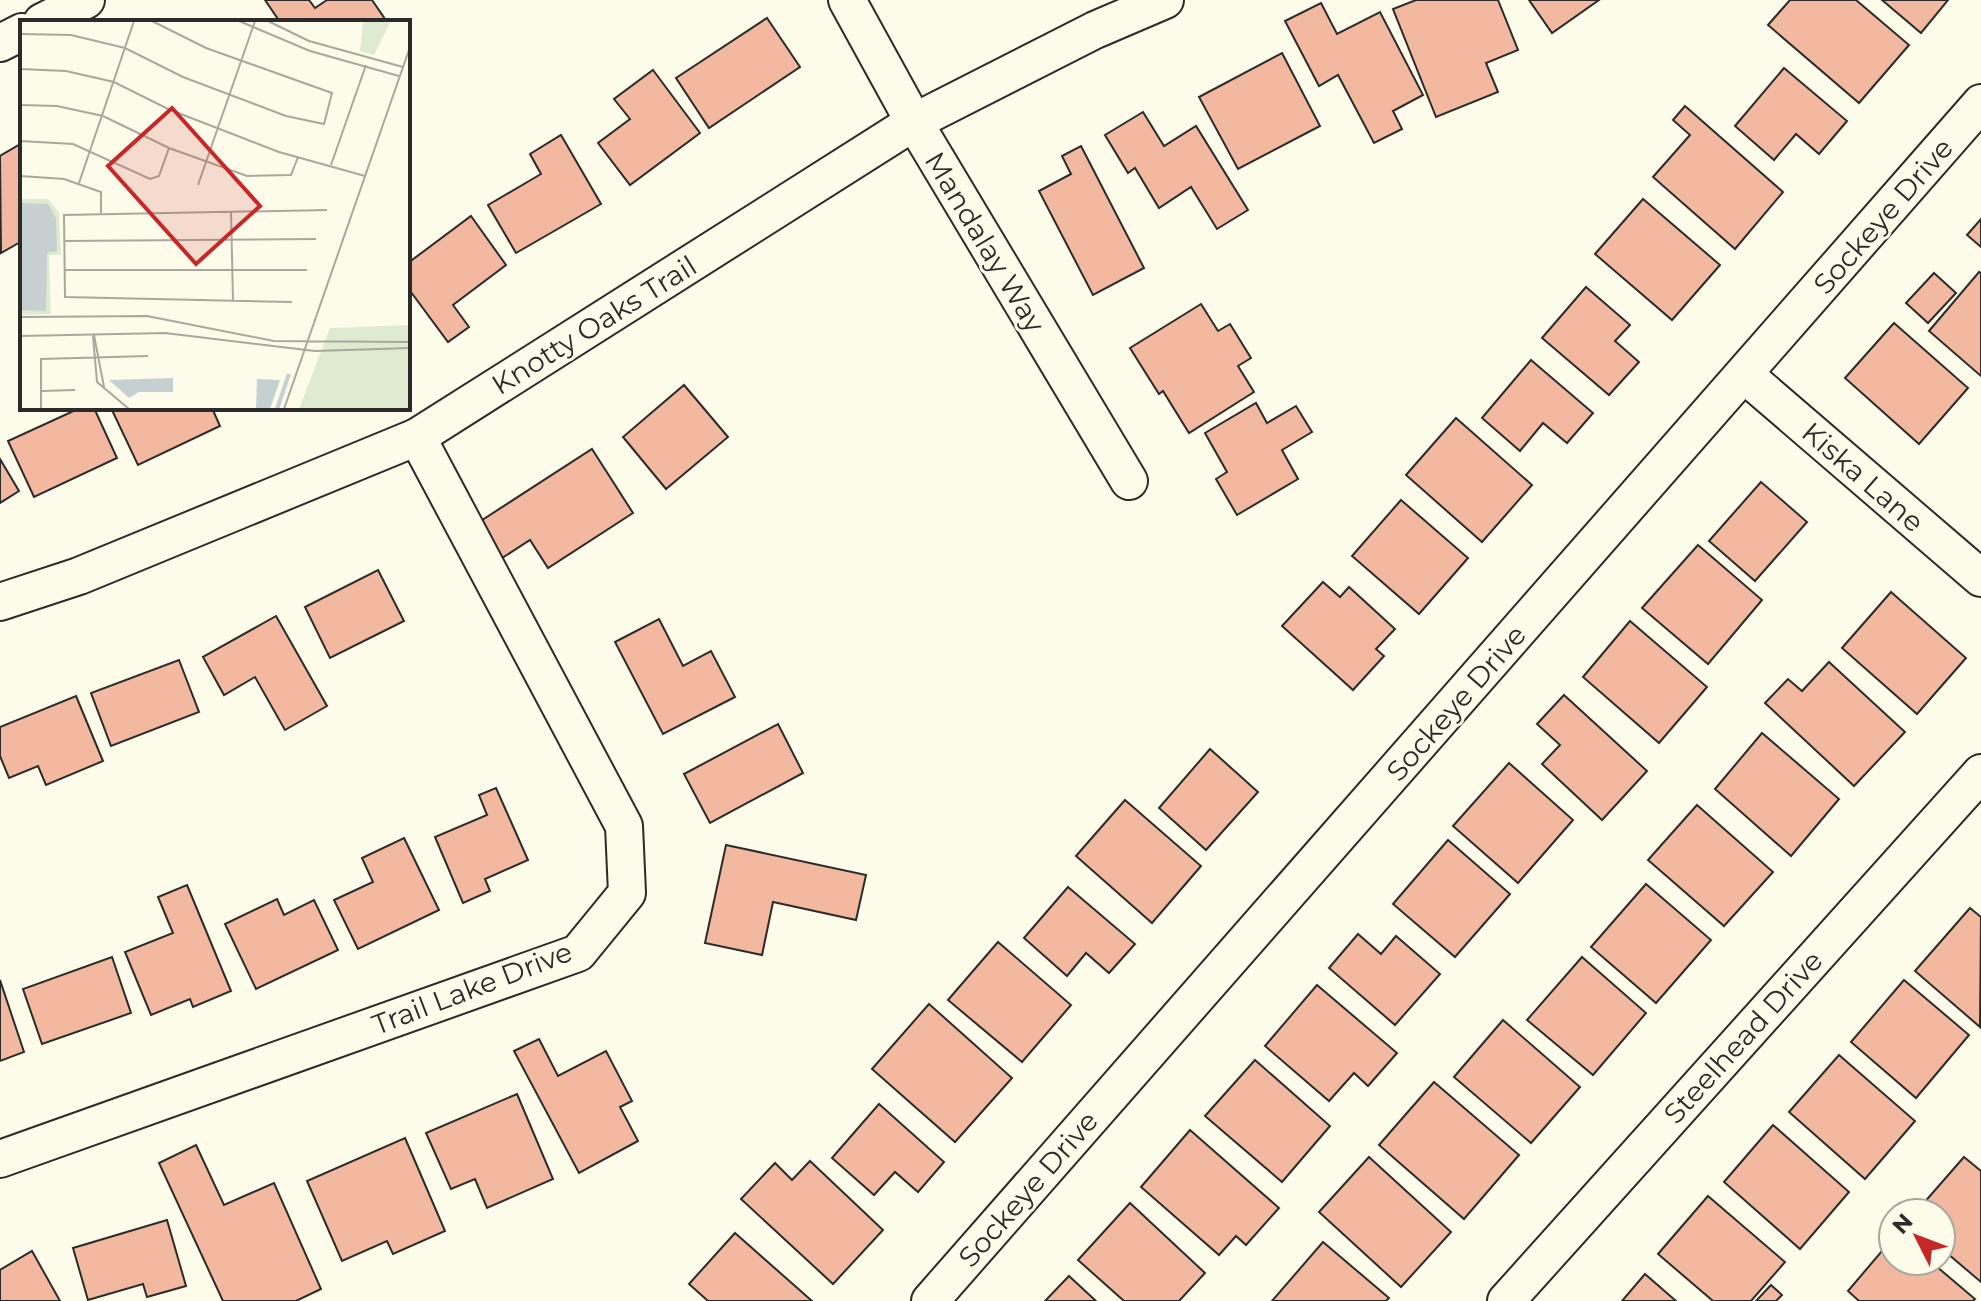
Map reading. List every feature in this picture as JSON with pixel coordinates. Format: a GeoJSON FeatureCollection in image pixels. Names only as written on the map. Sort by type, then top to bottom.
{"type":"FeatureCollection","features":[{"type":"Feature","properties":{"kind":"street"},"geometry":{"type":"LineString","coordinates":[[46,20],[86,0]]}},
{"type":"Feature","properties":{"kind":"street","name":"Mandalay Way"},"geometry":{"type":"LineString","coordinates":[[847,0],[914,122],[1129,481]]}},
{"type":"Feature","properties":{"kind":"street","name":"Knotty Oaks Trail"},"geometry":{"type":"LineString","coordinates":[[0,602],[79,576],[417,437],[914,122],[1095,30],[1165,0]]}},
{"type":"Feature","properties":{"kind":"street"},"geometry":{"type":"LineString","coordinates":[[0,43],[20,33]]}},
{"type":"Feature","properties":{"kind":"street","name":"Sockeye Drive"},"geometry":{"type":"LineString","coordinates":[[930,1301],[1981,103]]}},
{"type":"Feature","properties":{"kind":"street","name":"Kiska Lane"},"geometry":{"type":"LineString","coordinates":[[1745,375],[1981,578]]}},
{"type":"Feature","properties":{"kind":"street","name":"Trail Lake Drive"},"geometry":{"type":"LineString","coordinates":[[0,1159],[578,953],[627,893],[624,826],[417,437]]}},
{"type":"Feature","properties":{"kind":"street","name":"Steelhead Drive"},"geometry":{"type":"LineString","coordinates":[[1506,1301],[1981,773]]}},
{"type":"Feature","properties":{"kind":"building"},"geometry":{"type":"Polygon","coordinates":[[[265,0],[309,0],[315,8],[327,0],[372,0],[385,19],[383,20],[279,20],[265,0]]]}},
{"type":"Feature","properties":{"kind":"building"},"geometry":{"type":"Polygon","coordinates":[[[1416,0],[1498,0],[1518,50],[1486,63],[1498,92],[1436,117],[1393,9],[1416,0]]]}},
{"type":"Feature","properties":{"kind":"building"},"geometry":{"type":"Polygon","coordinates":[[[1529,0],[1599,0],[1552,33],[1529,0]]]}},
{"type":"Feature","properties":{"kind":"building"},"geometry":{"type":"Polygon","coordinates":[[[1790,0],[1856,0],[1909,45],[1859,103],[1768,25],[1790,0]]]}},
{"type":"Feature","properties":{"kind":"building"},"geometry":{"type":"Polygon","coordinates":[[[1882,0],[1948,0],[1921,33],[1882,0]]]}},
{"type":"Feature","properties":{"kind":"building"},"geometry":{"type":"Polygon","coordinates":[[[1321,3],[1337,34],[1380,12],[1423,95],[1393,111],[1402,129],[1374,143],[1338,75],[1319,86],[1285,21],[1321,3]]]}},
{"type":"Feature","properties":{"kind":"building"},"geometry":{"type":"Polygon","coordinates":[[[767,18],[800,67],[709,128],[676,78],[767,18]]]}},
{"type":"Feature","properties":{"kind":"building"},"geometry":{"type":"Polygon","coordinates":[[[1282,53],[1320,126],[1238,169],[1199,97],[1282,53]]]}},
{"type":"Feature","properties":{"kind":"building"},"geometry":{"type":"Polygon","coordinates":[[[1784,68],[1847,121],[1819,154],[1796,134],[1774,160],[1735,126],[1784,68]]]}},
{"type":"Feature","properties":{"kind":"building"},"geometry":{"type":"Polygon","coordinates":[[[653,70],[700,133],[630,185],[598,143],[630,119],[614,99],[653,70]]]}},
{"type":"Feature","properties":{"kind":"building"},"geometry":{"type":"Polygon","coordinates":[[[1685,106],[1783,192],[1735,249],[1653,177],[1690,135],[1673,120],[1685,106]]]}},
{"type":"Feature","properties":{"kind":"building"},"geometry":{"type":"Polygon","coordinates":[[[1143,112],[1164,146],[1196,126],[1248,210],[1217,229],[1191,187],[1159,208],[1135,168],[1128,173],[1105,135],[1143,112]]]}},
{"type":"Feature","properties":{"kind":"building"},"geometry":{"type":"Polygon","coordinates":[[[561,135],[601,204],[516,253],[488,205],[541,174],[530,154],[561,135]]]}},
{"type":"Feature","properties":{"kind":"building"},"geometry":{"type":"Polygon","coordinates":[[[20,144],[20,242],[1,253],[0,156],[20,144]]]}},
{"type":"Feature","properties":{"kind":"building"},"geometry":{"type":"Polygon","coordinates":[[[1081,146],[1144,268],[1093,295],[1039,191],[1071,174],[1062,156],[1081,146]]]}},
{"type":"Feature","properties":{"kind":"building"},"geometry":{"type":"Polygon","coordinates":[[[1643,199],[1720,265],[1672,320],[1595,254],[1643,199]]]}},
{"type":"Feature","properties":{"kind":"building"},"geometry":{"type":"Polygon","coordinates":[[[471,216],[506,265],[453,305],[469,327],[448,342],[410,291],[410,262],[471,216]]]}},
{"type":"Feature","properties":{"kind":"building"},"geometry":{"type":"Polygon","coordinates":[[[1981,219],[1981,247],[1967,235],[1981,219]]]}},
{"type":"Feature","properties":{"kind":"building"},"geometry":{"type":"Polygon","coordinates":[[[1934,273],[1956,293],[1928,323],[1906,303],[1934,273]]]}},
{"type":"Feature","properties":{"kind":"building"},"geometry":{"type":"Polygon","coordinates":[[[1981,273],[1981,376],[1929,331],[1981,273]]]}},
{"type":"Feature","properties":{"kind":"building"},"geometry":{"type":"Polygon","coordinates":[[[1586,287],[1630,325],[1615,341],[1639,362],[1609,395],[1542,338],[1586,287]]]}},
{"type":"Feature","properties":{"kind":"building"},"geometry":{"type":"Polygon","coordinates":[[[1201,304],[1218,331],[1230,324],[1251,358],[1238,366],[1254,392],[1189,433],[1163,391],[1159,394],[1130,348],[1201,304]]]}},
{"type":"Feature","properties":{"kind":"building"},"geometry":{"type":"Polygon","coordinates":[[[1894,323],[1968,388],[1919,444],[1845,378],[1894,323]]]}},
{"type":"Feature","properties":{"kind":"building"},"geometry":{"type":"Polygon","coordinates":[[[1531,360],[1593,413],[1567,443],[1543,423],[1520,451],[1482,418],[1531,360]]]}},
{"type":"Feature","properties":{"kind":"building"},"geometry":{"type":"Polygon","coordinates":[[[684,385],[728,437],[666,489],[623,437],[684,385]]]}},
{"type":"Feature","properties":{"kind":"building"},"geometry":{"type":"Polygon","coordinates":[[[1256,403],[1267,423],[1296,406],[1312,432],[1282,450],[1298,479],[1237,515],[1216,479],[1227,472],[1205,433],[1256,403]]]}},
{"type":"Feature","properties":{"kind":"building"},"geometry":{"type":"Polygon","coordinates":[[[76,410],[95,410],[117,458],[34,497],[8,441],[76,410]]]}},
{"type":"Feature","properties":{"kind":"building"},"geometry":{"type":"Polygon","coordinates":[[[112,410],[213,410],[220,426],[138,465],[112,410]]]}},
{"type":"Feature","properties":{"kind":"building"},"geometry":{"type":"Polygon","coordinates":[[[1456,418],[1532,485],[1482,542],[1406,475],[1456,418]]]}},
{"type":"Feature","properties":{"kind":"building"},"geometry":{"type":"Polygon","coordinates":[[[592,449],[633,513],[548,568],[530,540],[499,560],[476,524],[592,449]]]}},
{"type":"Feature","properties":{"kind":"building"},"geometry":{"type":"Polygon","coordinates":[[[0,459],[19,491],[0,503],[0,459]]]}},
{"type":"Feature","properties":{"kind":"building"},"geometry":{"type":"Polygon","coordinates":[[[1761,482],[1807,522],[1755,581],[1709,541],[1761,482]]]}},
{"type":"Feature","properties":{"kind":"building"},"geometry":{"type":"Polygon","coordinates":[[[1401,500],[1468,558],[1419,614],[1352,556],[1401,500]]]}},
{"type":"Feature","properties":{"kind":"building"},"geometry":{"type":"Polygon","coordinates":[[[1698,545],[1762,600],[1708,664],[1642,608],[1698,545]]]}},
{"type":"Feature","properties":{"kind":"building"},"geometry":{"type":"Polygon","coordinates":[[[378,570],[404,621],[330,658],[305,607],[378,570]]]}},
{"type":"Feature","properties":{"kind":"building"},"geometry":{"type":"Polygon","coordinates":[[[1323,582],[1340,597],[1349,587],[1395,629],[1376,649],[1384,656],[1353,690],[1282,626],[1323,582]]]}},
{"type":"Feature","properties":{"kind":"building"},"geometry":{"type":"Polygon","coordinates":[[[1891,592],[1966,658],[1917,714],[1842,648],[1891,592]]]}},
{"type":"Feature","properties":{"kind":"building"},"geometry":{"type":"Polygon","coordinates":[[[276,616],[327,706],[285,730],[255,677],[224,695],[203,657],[276,616]]]}},
{"type":"Feature","properties":{"kind":"building"},"geometry":{"type":"Polygon","coordinates":[[[659,619],[683,666],[711,651],[735,697],[663,734],[615,642],[659,619]]]}},
{"type":"Feature","properties":{"kind":"building"},"geometry":{"type":"Polygon","coordinates":[[[1630,621],[1707,687],[1659,743],[1583,677],[1630,621]]]}},
{"type":"Feature","properties":{"kind":"building"},"geometry":{"type":"Polygon","coordinates":[[[179,660],[199,712],[111,746],[91,693],[179,660]]]}},
{"type":"Feature","properties":{"kind":"building"},"geometry":{"type":"Polygon","coordinates":[[[1829,662],[1905,732],[1854,786],[1765,703],[1788,679],[1802,691],[1829,662]]]}},
{"type":"Feature","properties":{"kind":"building"},"geometry":{"type":"Polygon","coordinates":[[[1564,695],[1647,771],[1602,820],[1542,764],[1560,745],[1537,724],[1564,695]]]}},
{"type":"Feature","properties":{"kind":"building"},"geometry":{"type":"Polygon","coordinates":[[[76,696],[103,761],[46,785],[38,766],[9,778],[0,756],[0,727],[76,696]]]}},
{"type":"Feature","properties":{"kind":"building"},"geometry":{"type":"Polygon","coordinates":[[[778,724],[803,773],[710,823],[684,774],[778,724]]]}},
{"type":"Feature","properties":{"kind":"building"},"geometry":{"type":"Polygon","coordinates":[[[1762,733],[1839,799],[1791,856],[1715,789],[1762,733]]]}},
{"type":"Feature","properties":{"kind":"building"},"geometry":{"type":"Polygon","coordinates":[[[1210,749],[1258,792],[1206,850],[1159,808],[1210,749]]]}},
{"type":"Feature","properties":{"kind":"building"},"geometry":{"type":"Polygon","coordinates":[[[1509,763],[1573,820],[1518,883],[1453,826],[1509,763]]]}},
{"type":"Feature","properties":{"kind":"building"},"geometry":{"type":"Polygon","coordinates":[[[496,788],[528,860],[485,879],[490,891],[463,903],[435,837],[487,815],[479,795],[496,788]]]}},
{"type":"Feature","properties":{"kind":"building"},"geometry":{"type":"Polygon","coordinates":[[[1125,800],[1201,866],[1152,923],[1076,856],[1125,800]]]}},
{"type":"Feature","properties":{"kind":"building"},"geometry":{"type":"Polygon","coordinates":[[[1697,805],[1773,872],[1724,926],[1648,860],[1697,805]]]}},
{"type":"Feature","properties":{"kind":"building"},"geometry":{"type":"Polygon","coordinates":[[[404,838],[439,910],[358,949],[334,900],[373,882],[362,858],[404,838]]]}},
{"type":"Feature","properties":{"kind":"building"},"geometry":{"type":"Polygon","coordinates":[[[1448,840],[1510,894],[1455,957],[1393,904],[1448,840]]]}},
{"type":"Feature","properties":{"kind":"building"},"geometry":{"type":"Polygon","coordinates":[[[726,845],[866,875],[856,920],[773,902],[762,955],[705,943],[726,845]]]}},
{"type":"Feature","properties":{"kind":"building"},"geometry":{"type":"Polygon","coordinates":[[[1646,884],[1711,940],[1656,1003],[1591,947],[1646,884]]]}},
{"type":"Feature","properties":{"kind":"building"},"geometry":{"type":"Polygon","coordinates":[[[187,885],[231,991],[193,1007],[190,999],[151,1015],[125,952],[173,933],[158,897],[187,885]]]}},
{"type":"Feature","properties":{"kind":"building"},"geometry":{"type":"Polygon","coordinates":[[[1068,887],[1135,944],[1109,973],[1086,953],[1067,976],[1024,938],[1068,887]]]}},
{"type":"Feature","properties":{"kind":"building"},"geometry":{"type":"Polygon","coordinates":[[[277,899],[284,915],[314,900],[338,950],[256,989],[225,924],[277,899]]]}},
{"type":"Feature","properties":{"kind":"building"},"geometry":{"type":"Polygon","coordinates":[[[1970,908],[1981,917],[1980,1027],[1915,971],[1970,908]]]}},
{"type":"Feature","properties":{"kind":"building"},"geometry":{"type":"Polygon","coordinates":[[[1358,934],[1381,954],[1396,936],[1440,974],[1395,1025],[1329,968],[1358,934]]]}},
{"type":"Feature","properties":{"kind":"building"},"geometry":{"type":"Polygon","coordinates":[[[998,942],[1071,1005],[1022,1062],[948,1000],[998,942]]]}},
{"type":"Feature","properties":{"kind":"building"},"geometry":{"type":"Polygon","coordinates":[[[112,957],[131,1013],[42,1044],[23,989],[112,957]]]}},
{"type":"Feature","properties":{"kind":"building"},"geometry":{"type":"Polygon","coordinates":[[[1582,957],[1646,1013],[1593,1075],[1527,1020],[1582,957]]]}},
{"type":"Feature","properties":{"kind":"building"},"geometry":{"type":"Polygon","coordinates":[[[0,980],[24,1052],[0,1061],[0,980]]]}},
{"type":"Feature","properties":{"kind":"building"},"geometry":{"type":"Polygon","coordinates":[[[1904,980],[1969,1035],[1916,1098],[1851,1042],[1904,980]]]}},
{"type":"Feature","properties":{"kind":"building"},"geometry":{"type":"Polygon","coordinates":[[[1317,985],[1397,1053],[1368,1086],[1354,1073],[1329,1101],[1265,1046],[1317,985]]]}},
{"type":"Feature","properties":{"kind":"building"},"geometry":{"type":"Polygon","coordinates":[[[929,1004],[1012,1078],[955,1142],[872,1069],[929,1004]]]}},
{"type":"Feature","properties":{"kind":"building"},"geometry":{"type":"Polygon","coordinates":[[[1503,1020],[1580,1087],[1531,1143],[1454,1077],[1503,1020]]]}},
{"type":"Feature","properties":{"kind":"building"},"geometry":{"type":"Polygon","coordinates":[[[539,1039],[558,1076],[606,1051],[632,1101],[620,1107],[638,1141],[579,1173],[514,1051],[539,1039]]]}},
{"type":"Feature","properties":{"kind":"building"},"geometry":{"type":"Polygon","coordinates":[[[1839,1055],[1915,1121],[1865,1179],[1789,1112],[1839,1055]]]}},
{"type":"Feature","properties":{"kind":"building"},"geometry":{"type":"Polygon","coordinates":[[[1255,1060],[1330,1126],[1282,1182],[1205,1116],[1255,1060]]]}},
{"type":"Feature","properties":{"kind":"building"},"geometry":{"type":"Polygon","coordinates":[[[1434,1082],[1519,1155],[1464,1219],[1379,1145],[1434,1082]]]}},
{"type":"Feature","properties":{"kind":"building"},"geometry":{"type":"Polygon","coordinates":[[[517,1094],[553,1179],[487,1208],[475,1179],[451,1189],[426,1133],[517,1094]]]}},
{"type":"Feature","properties":{"kind":"building"},"geometry":{"type":"Polygon","coordinates":[[[879,1104],[944,1162],[918,1192],[895,1172],[874,1195],[832,1158],[879,1104]]]}},
{"type":"Feature","properties":{"kind":"building"},"geometry":{"type":"Polygon","coordinates":[[[1773,1125],[1849,1192],[1800,1249],[1724,1182],[1773,1125]]]}},
{"type":"Feature","properties":{"kind":"building"},"geometry":{"type":"Polygon","coordinates":[[[1190,1130],[1279,1208],[1246,1245],[1236,1236],[1219,1255],[1141,1187],[1190,1130]]]}},
{"type":"Feature","properties":{"kind":"building"},"geometry":{"type":"Polygon","coordinates":[[[405,1138],[445,1231],[393,1254],[387,1241],[342,1261],[307,1181],[405,1138]]]}},
{"type":"Feature","properties":{"kind":"building"},"geometry":{"type":"Polygon","coordinates":[[[196,1145],[224,1205],[274,1183],[321,1289],[296,1301],[223,1301],[159,1163],[196,1145]]]}},
{"type":"Feature","properties":{"kind":"building"},"geometry":{"type":"Polygon","coordinates":[[[1369,1157],[1451,1232],[1401,1287],[1319,1212],[1369,1157]]]}},
{"type":"Feature","properties":{"kind":"building"},"geometry":{"type":"Polygon","coordinates":[[[1964,1157],[1981,1171],[1981,1282],[1957,1262],[1957,1197],[1929,1197],[1964,1157]]]}},
{"type":"Feature","properties":{"kind":"building"},"geometry":{"type":"Polygon","coordinates":[[[810,1161],[883,1230],[833,1284],[741,1199],[775,1163],[792,1180],[810,1161]]]}},
{"type":"Feature","properties":{"kind":"building"},"geometry":{"type":"Polygon","coordinates":[[[1708,1196],[1785,1262],[1751,1301],[1713,1301],[1658,1254],[1708,1196]]]}},
{"type":"Feature","properties":{"kind":"building"},"geometry":{"type":"Polygon","coordinates":[[[1130,1203],[1205,1273],[1179,1301],[1124,1301],[1078,1260],[1130,1203]]]}},
{"type":"Feature","properties":{"kind":"building"},"geometry":{"type":"Polygon","coordinates":[[[167,1220],[186,1286],[147,1297],[143,1284],[88,1300],[73,1248],[167,1220]]]}},
{"type":"Feature","properties":{"kind":"building"},"geometry":{"type":"Polygon","coordinates":[[[735,1233],[812,1301],[708,1301],[689,1284],[735,1233]]]}},
{"type":"Feature","properties":{"kind":"building"},"geometry":{"type":"Polygon","coordinates":[[[1323,1242],[1389,1298],[1386,1301],[1272,1301],[1323,1242]]]}},
{"type":"Feature","properties":{"kind":"building"},"geometry":{"type":"Polygon","coordinates":[[[32,1251],[60,1301],[0,1301],[0,1270],[32,1251]]]}},
{"type":"Feature","properties":{"kind":"building"},"geometry":{"type":"Polygon","coordinates":[[[1877,1257],[1877,1277],[1949,1277],[1975,1299],[1859,1301],[1848,1291],[1877,1257]]]}},
{"type":"Feature","properties":{"kind":"building"},"geometry":{"type":"Polygon","coordinates":[[[1645,1274],[1676,1301],[1622,1301],[1645,1274]]]}},
{"type":"Feature","properties":{"kind":"building"},"geometry":{"type":"Polygon","coordinates":[[[1069,1276],[1096,1301],[1045,1301],[1069,1276]]]}},
{"type":"Feature","properties":{"kind":"building"},"geometry":{"type":"Polygon","coordinates":[[[1771,1285],[1782,1295],[1776,1301],[1756,1301],[1771,1285]]]}}]}
